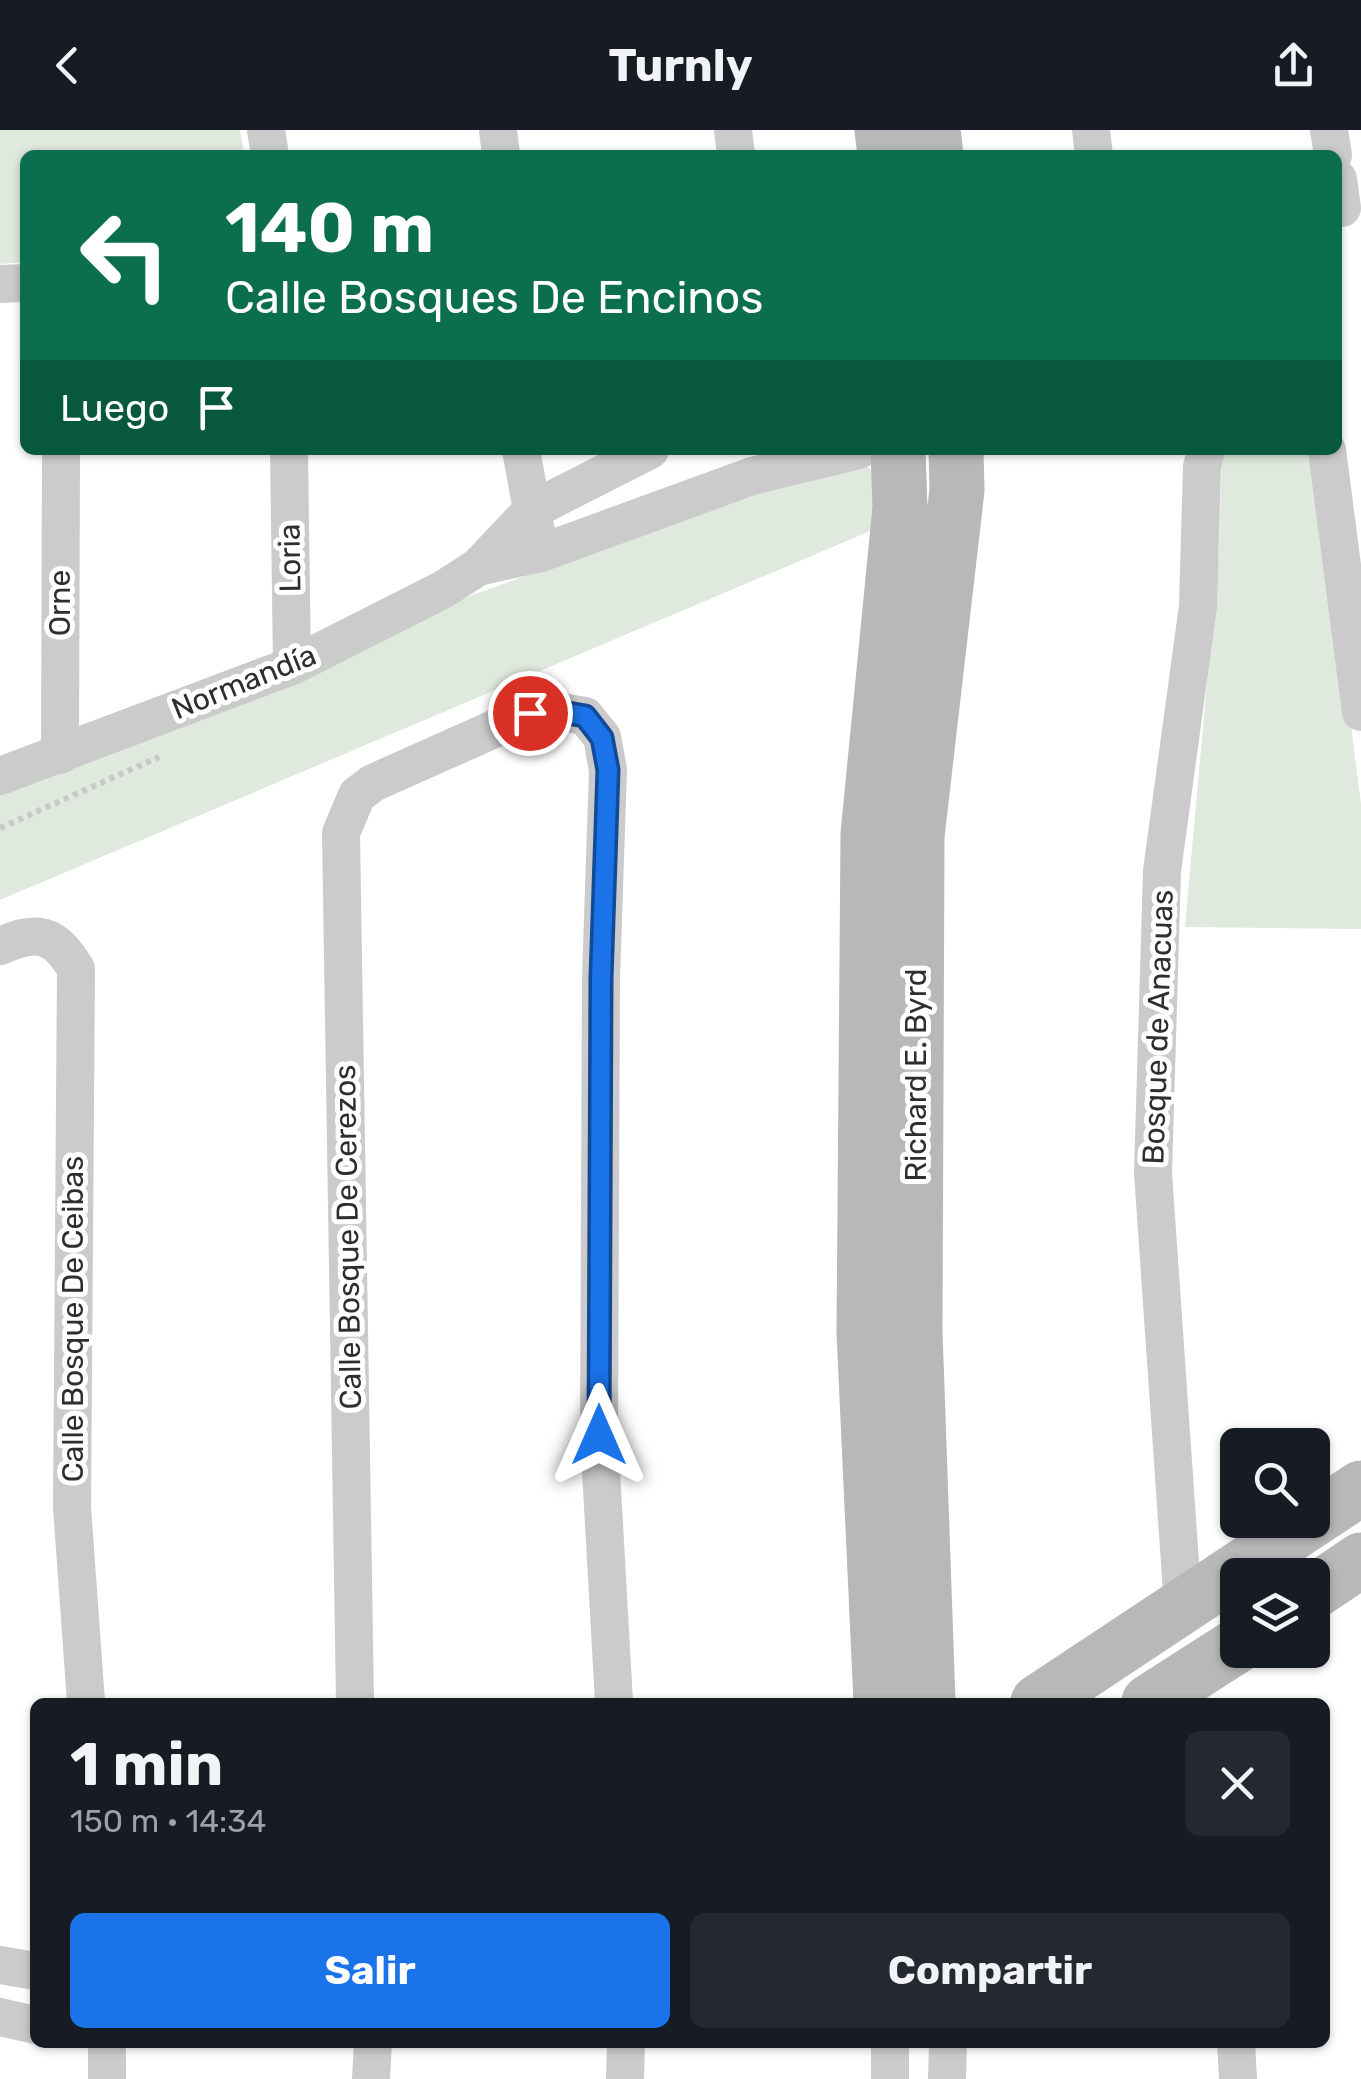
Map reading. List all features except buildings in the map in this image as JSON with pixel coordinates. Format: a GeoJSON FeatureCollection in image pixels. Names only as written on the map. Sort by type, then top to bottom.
{"type":"FeatureCollection","features":[{"type":"Feature","properties":{"kind":"street","name":"Orne"},"geometry":{"type":"LineString","coordinates":[[60,756],[61,455]]}},
{"type":"Feature","properties":{"kind":"street","name":"Loria"},"geometry":{"type":"LineString","coordinates":[[289,455],[292,666]]}},
{"type":"Feature","properties":{"kind":"street"},"geometry":{"type":"LineString","coordinates":[[522,455],[541,553]]}},
{"type":"Feature","properties":{"kind":"street","name":"Normandía"},"geometry":{"type":"LineString","coordinates":[[0,776],[292,666],[444,589],[478,567],[532,510],[640,455]]}},
{"type":"Feature","properties":{"kind":"street","name":"Normandía"},"geometry":{"type":"LineString","coordinates":[[478,567],[541,553],[749,463],[817,455]]}},
{"type":"Feature","properties":{"kind":"street","name":"Richard E. Byrd"},"geometry":{"type":"LineString","coordinates":[[882,1698],[864,1332],[868,834],[900,508],[898,455]]}},
{"type":"Feature","properties":{"kind":"street","name":"Bosque de Anacuas"},"geometry":{"type":"LineString","coordinates":[[1183,1606],[1153,1173],[1162,872],[1198,606],[1205,455]]}},
{"type":"Feature","properties":{"kind":"street"},"geometry":{"type":"LineString","coordinates":[[1327,455],[1361,712]]}},
{"type":"Feature","properties":{"kind":"street"},"geometry":{"type":"LineString","coordinates":[[900,508],[956,470]]}},
{"type":"Feature","properties":{"kind":"street","name":"Richard E. Byrd"},"geometry":{"type":"LineString","coordinates":[[928,1698],[916,1331],[918,836],[956,470]]}},
{"type":"Feature","properties":{"kind":"street","name":"Calle Bosque De Cerezos"},"geometry":{"type":"LineString","coordinates":[[355,1698],[341,833],[357,796],[373,783],[530,713],[550,710],[585,716],[602,738],[608,770],[601,978],[599,1435],[614,1698]]}},
{"type":"Feature","properties":{"kind":"street","name":"Calle Bosque De Ceibas"},"geometry":{"type":"LineString","coordinates":[[0,946],[24,936],[41,936],[56,942],[76,969],[72,1508],[86,1698]]}},
{"type":"Feature","properties":{"kind":"street"},"geometry":{"type":"LineString","coordinates":[[1044,1698],[1361,1488]]}},
{"type":"Feature","properties":{"kind":"street"},"geometry":{"type":"LineString","coordinates":[[1330,1582],[1361,1560]]}},
{"type":"Feature","properties":{"kind":"street"},"geometry":{"type":"LineString","coordinates":[[1158,1698],[1220,1670]]}},
{"type":"Feature","properties":{"kind":"street"},"geometry":{"type":"LineString","coordinates":[[0,1965],[30,1970]]}},
{"type":"Feature","properties":{"kind":"street"},"geometry":{"type":"LineString","coordinates":[[0,2017],[30,2024]]}},
{"type":"Feature","properties":{"kind":"street"},"geometry":{"type":"LineString","coordinates":[[107,2048],[107,2079]]}},
{"type":"Feature","properties":{"kind":"street"},"geometry":{"type":"LineString","coordinates":[[371,2079],[373,2048]]}},
{"type":"Feature","properties":{"kind":"street"},"geometry":{"type":"LineString","coordinates":[[625,2079],[626,2048]]}},
{"type":"Feature","properties":{"kind":"street"},"geometry":{"type":"LineString","coordinates":[[890,2048],[890,2079]]}},
{"type":"Feature","properties":{"kind":"street"},"geometry":{"type":"LineString","coordinates":[[948,2048],[948,2079]]}},
{"type":"Feature","properties":{"kind":"street"},"geometry":{"type":"LineString","coordinates":[[1236,2048],[1238,2079]]}},
{"type":"Feature","properties":{"kind":"shaded area"},"geometry":{"type":"Polygon","coordinates":[[[0,130],[240,130],[243,150],[20,150],[20,262],[0,264],[0,130]]]}},
{"type":"Feature","properties":{"kind":"shaded area"},"geometry":{"type":"Polygon","coordinates":[[[1222,455],[1317,455],[1361,804],[1361,929],[1185,927],[1219,549],[1222,455]]]}},
{"type":"Feature","properties":{"kind":"shaded area"},"geometry":{"type":"Polygon","coordinates":[[[839,464],[867,466],[875,473],[882,526],[0,900],[0,793],[472,595],[839,464]]]}},
{"type":"Feature","properties":{"kind":"route"},"geometry":{"type":"LineString","coordinates":[[530,713],[550,710],[585,716],[602,738],[608,770],[601,978],[599,1435]]}}]}
